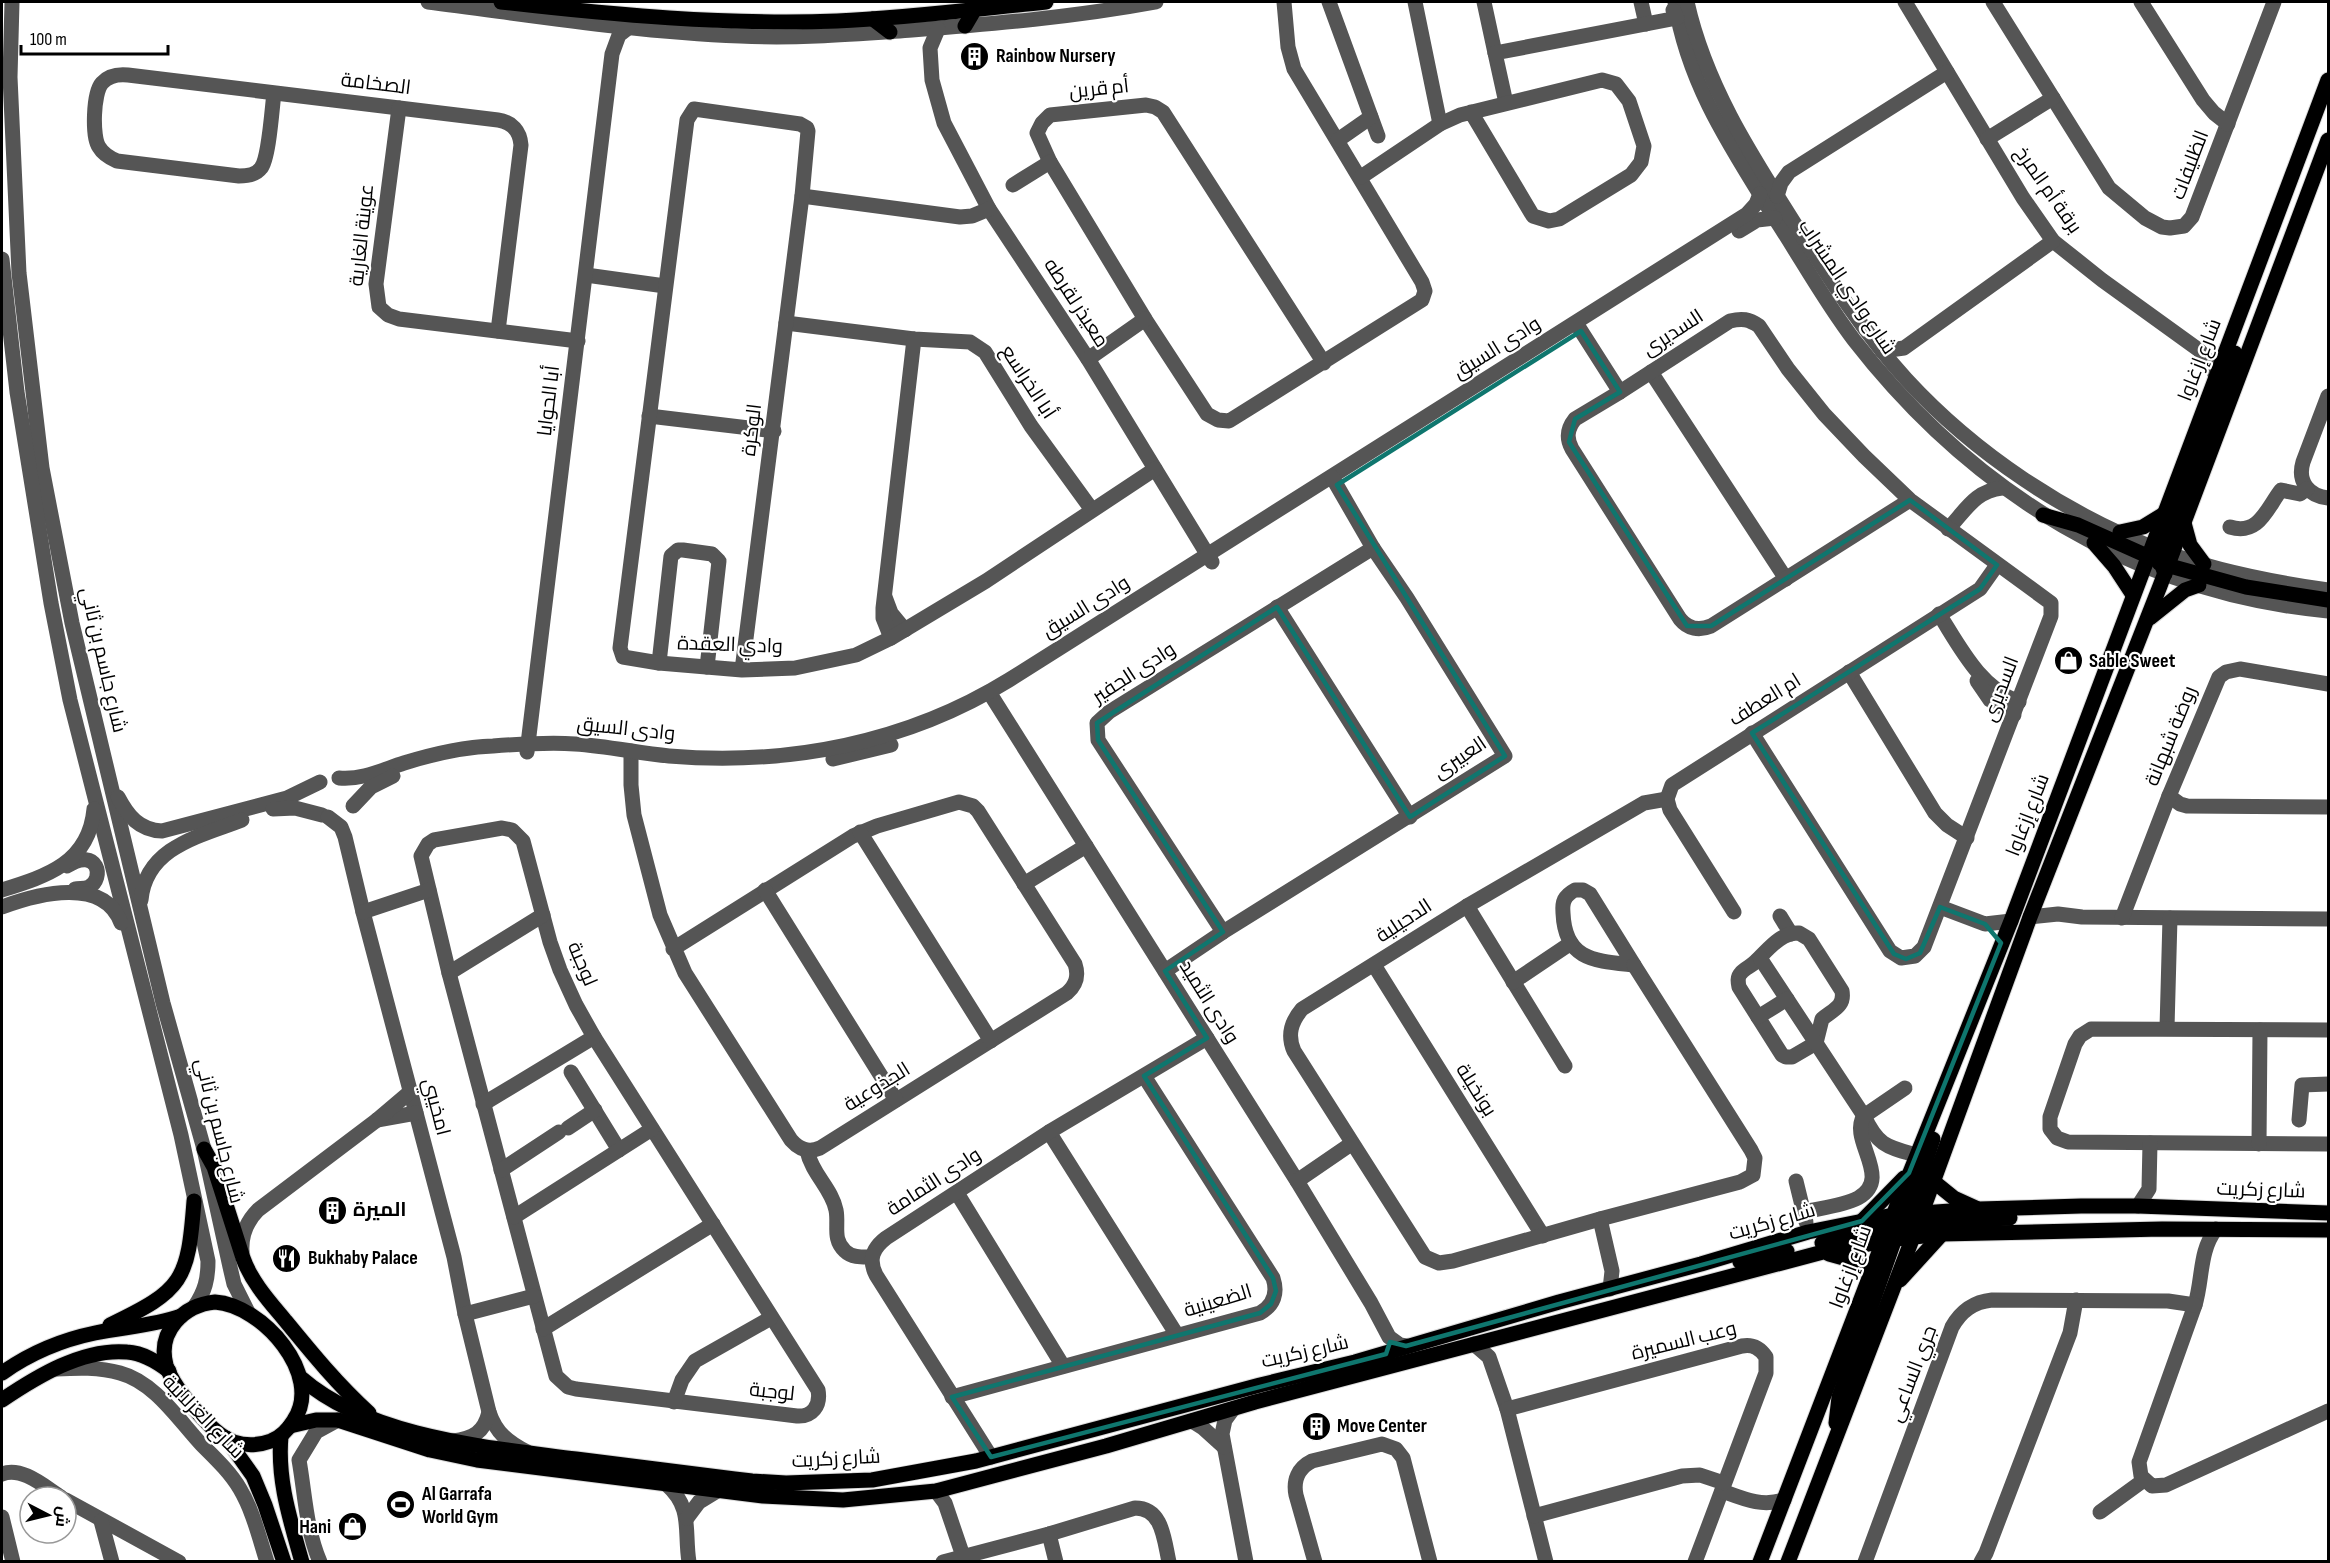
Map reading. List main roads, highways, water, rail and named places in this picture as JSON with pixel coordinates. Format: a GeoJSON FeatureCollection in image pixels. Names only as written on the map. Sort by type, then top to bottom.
{"type":"FeatureCollection","features":[{"type":"Feature","properties":{"kind":"main road"},"geometry":{"type":"LineString","coordinates":[[501,2],[664,18],[781,22],[873,18],[1046,2]]}},
{"type":"Feature","properties":{"kind":"main road"},"geometry":{"type":"LineString","coordinates":[[965,26],[975,9]]}},
{"type":"Feature","properties":{"kind":"main road"},"geometry":{"type":"LineString","coordinates":[[570,10],[585,22]]}},
{"type":"Feature","properties":{"kind":"main road"},"geometry":{"type":"LineString","coordinates":[[653,31],[664,18]]}},
{"type":"Feature","properties":{"kind":"main road"},"geometry":{"type":"LineString","coordinates":[[873,18],[890,32]]}},
{"type":"Feature","properties":{"kind":"main road","name":"شارع إزغاوا"},"geometry":{"type":"LineString","coordinates":[[1760,1562],[1872,1274],[1933,1181],[2039,893],[2148,620],[2164,514],[2328,80]]}},
{"type":"Feature","properties":{"kind":"main road","name":"شارع إزغاوا"},"geometry":{"type":"LineString","coordinates":[[1788,1562],[1894,1286],[1909,1173],[2011,921],[2133,595],[2184,523],[2328,140]]}},
{"type":"Feature","properties":{"kind":"main road"},"geometry":{"type":"LineString","coordinates":[[2106,725],[2108,701],[2114,677],[2230,370],[2244,303]]}},
{"type":"Feature","properties":{"kind":"main road"},"geometry":{"type":"LineString","coordinates":[[2120,532],[2143,527],[2164,514]]}},
{"type":"Feature","properties":{"kind":"main road"},"geometry":{"type":"LineString","coordinates":[[2043,515],[2078,525],[2158,561],[2246,587],[2328,600]]}},
{"type":"Feature","properties":{"kind":"main road"},"geometry":{"type":"LineString","coordinates":[[2184,523],[2190,545],[2204,564]]}},
{"type":"Feature","properties":{"kind":"main road"},"geometry":{"type":"LineString","coordinates":[[2094,543],[2114,566],[2133,595]]}},
{"type":"Feature","properties":{"kind":"main road"},"geometry":{"type":"LineString","coordinates":[[2148,620],[2185,590],[2199,585]]}},
{"type":"Feature","properties":{"kind":"main road"},"geometry":{"type":"LineString","coordinates":[[1837,1435],[1836,1414],[1839,1397],[1937,1128],[1938,1101]]}},
{"type":"Feature","properties":{"kind":"main road"},"geometry":{"type":"LineString","coordinates":[[204,1149],[214,1167],[249,1272],[317,1360],[345,1392],[378,1421]]}},
{"type":"Feature","properties":{"kind":"main road"},"geometry":{"type":"LineString","coordinates":[[1862,1221],[1909,1173]]}},
{"type":"Feature","properties":{"kind":"main road"},"geometry":{"type":"LineString","coordinates":[[1933,1181],[1954,1198],[1979,1209]]}},
{"type":"Feature","properties":{"kind":"main road"},"geometry":{"type":"LineString","coordinates":[[95,1333],[150,1306],[163,1297],[175,1284],[188,1259],[194,1201]]}},
{"type":"Feature","properties":{"kind":"main road"},"geometry":{"type":"LineString","coordinates":[[1695,1285],[1702,1276],[1716,1268],[1902,1226],[2051,1216],[2081,1206]]}},
{"type":"Feature","properties":{"kind":"main road","name":"شارع زكريت"},"geometry":{"type":"LineString","coordinates":[[286,1431],[316,1420],[338,1420],[420,1447],[477,1460],[717,1491],[843,1500],[942,1494],[1233,1409],[1823,1252],[1902,1226],[1979,1209],[2138,1206],[2328,1213]]}},
{"type":"Feature","properties":{"kind":"main road","name":"شارع زكريت"},"geometry":{"type":"LineString","coordinates":[[301,1378],[328,1399],[378,1421],[452,1441],[528,1453],[752,1481],[786,1483],[872,1480],[984,1459],[1187,1404],[1386,1354],[1406,1346],[1808,1232],[1862,1221],[1942,1234],[2162,1229],[2328,1230]]}},
{"type":"Feature","properties":{"kind":"main road"},"geometry":{"type":"LineString","coordinates":[[1894,1286],[1942,1234]]}},
{"type":"Feature","properties":{"kind":"main road"},"geometry":{"type":"LineString","coordinates":[[1823,1252],[1858,1262],[1872,1274]]}},
{"type":"Feature","properties":{"kind":"main road"},"geometry":{"type":"LineString","coordinates":[[286,1431],[268,1442],[255,1444],[234,1442],[209,1425],[179,1389],[166,1362],[166,1341],[172,1326],[181,1316],[195,1306],[210,1303],[225,1303],[248,1312],[274,1334],[301,1378],[301,1407],[286,1431],[281,1482],[302,1562]]}},
{"type":"Feature","properties":{"kind":"main road"},"geometry":{"type":"LineString","coordinates":[[2,1373],[31,1355],[58,1343],[95,1333],[158,1323],[181,1316]]}},
{"type":"Feature","properties":{"kind":"main road"},"geometry":{"type":"LineString","coordinates":[[2,1400],[21,1387],[56,1369],[96,1355],[127,1352],[149,1358],[169,1371]]}},
{"type":"Feature","properties":{"kind":"main road"},"geometry":{"type":"LineString","coordinates":[[226,1438],[253,1476],[284,1562]]}},
{"type":"Feature","properties":{"kind":"place","name":"Rainbow Nursery"},"geometry":{"type":"Point","coordinates":[975,56]}},
{"type":"Feature","properties":{"kind":"place","name":"Sable Sweet"},"geometry":{"type":"Point","coordinates":[2068,661]}},
{"type":"Feature","properties":{"kind":"place","name":"الميرة"},"geometry":{"type":"Point","coordinates":[332,1210]}},
{"type":"Feature","properties":{"kind":"place","name":"Bukhaby Palace"},"geometry":{"type":"Point","coordinates":[287,1258]}},
{"type":"Feature","properties":{"kind":"place","name":"Move Center"},"geometry":{"type":"Point","coordinates":[1316,1426]}},
{"type":"Feature","properties":{"kind":"place","name":"Al Garrafa World Gym"},"geometry":{"type":"Point","coordinates":[401,1505]}},
{"type":"Feature","properties":{"kind":"place","name":"Hani"},"geometry":{"type":"Point","coordinates":[352,1527]}}]}
